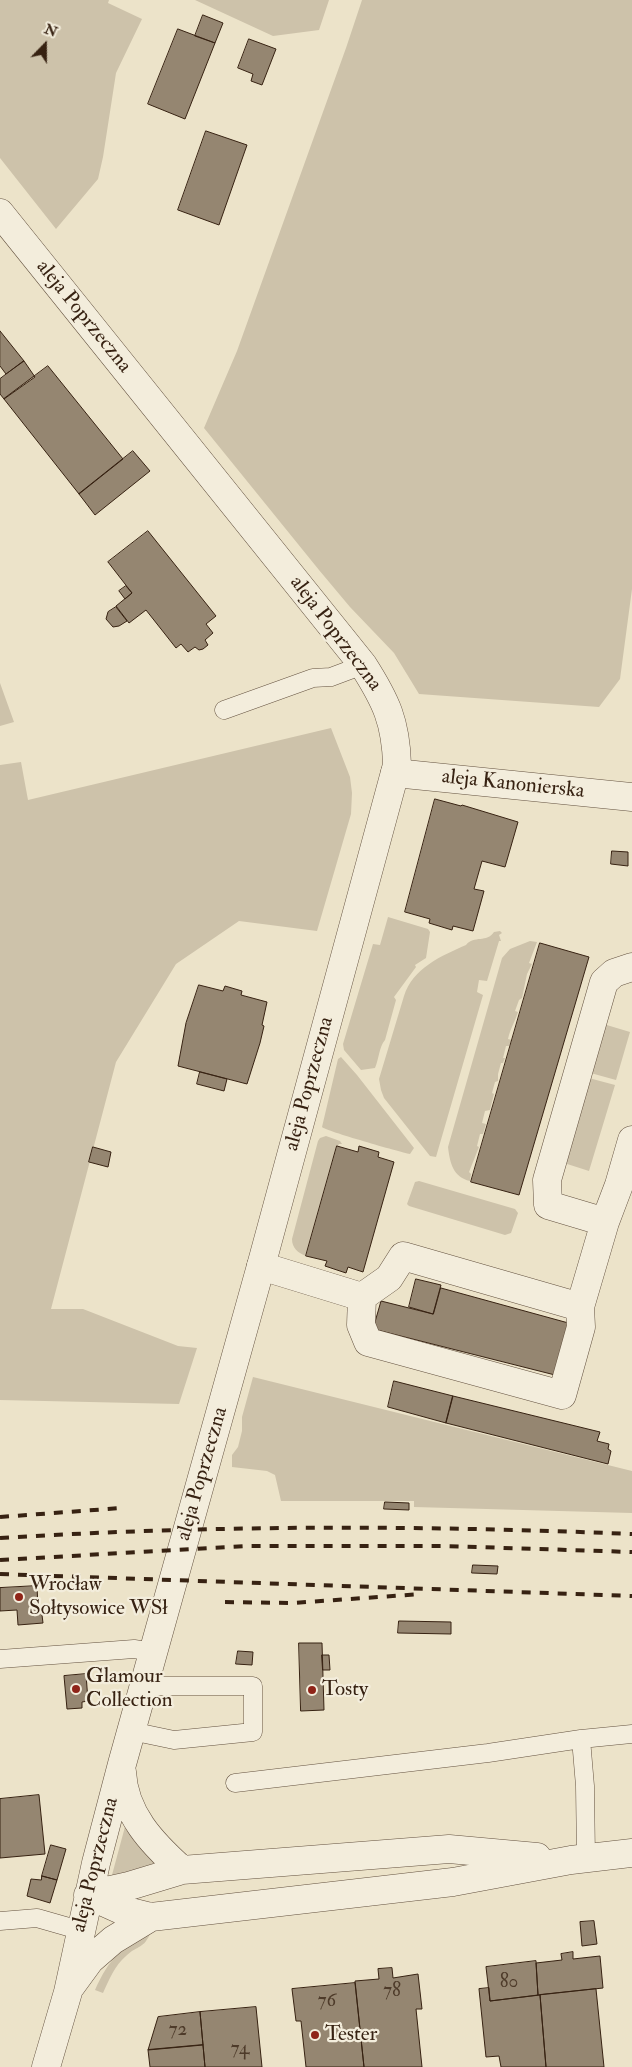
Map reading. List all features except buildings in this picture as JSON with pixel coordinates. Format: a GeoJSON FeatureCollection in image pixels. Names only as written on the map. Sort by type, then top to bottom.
{"type":"FeatureCollection","features":[{"type":"Feature","properties":{"kind":"street","name":"aleja Poprzeczna"},"geometry":{"type":"LineString","coordinates":[[0,213],[363,665],[381,693],[392,720],[396,742],[397,765],[261,1266],[122,1764],[88,1895],[68,1992],[46,2067]]}},
{"type":"Feature","properties":{"kind":"street","name":"aleja Kanonierska"},"geometry":{"type":"LineString","coordinates":[[395,773],[632,797]]}},
{"type":"Feature","properties":{"kind":"street"},"geometry":{"type":"LineString","coordinates":[[605,1222],[548,1204],[547,1180],[604,982],[614,973],[632,967]]}},
{"type":"Feature","properties":{"kind":"street"},"geometry":{"type":"LineString","coordinates":[[362,1297],[362,1325],[368,1342],[562,1395],[581,1328],[580,1307],[632,1140]]}},
{"type":"Feature","properties":{"kind":"street"},"geometry":{"type":"LineString","coordinates":[[362,1297],[389,1278],[403,1256],[580,1307]]}},
{"type":"Feature","properties":{"kind":"street"},"geometry":{"type":"LineString","coordinates":[[261,1266],[362,1297]]}},
{"type":"Feature","properties":{"kind":"street"},"geometry":{"type":"LineString","coordinates":[[122,1764],[123,1786],[135,1819],[158,1848],[182,1870]]}},
{"type":"Feature","properties":{"kind":"street"},"geometry":{"type":"LineString","coordinates":[[88,1895],[129,1886],[182,1870],[449,1849],[578,1859]]}},
{"type":"Feature","properties":{"kind":"street"},"geometry":{"type":"LineString","coordinates":[[88,1895],[119,1909],[152,1917],[454,1882],[578,1859],[632,1853]]}},
{"type":"Feature","properties":{"kind":"street"},"geometry":{"type":"LineString","coordinates":[[68,1992],[90,1960],[113,1940],[152,1917]]}},
{"type":"Feature","properties":{"kind":"lane"},"geometry":{"type":"LineString","coordinates":[[224,710],[313,678],[331,677],[363,665]]}},
{"type":"Feature","properties":{"kind":"lane"},"geometry":{"type":"LineString","coordinates":[[0,1659],[134,1649],[154,1652]]}},
{"type":"Feature","properties":{"kind":"lane"},"geometry":{"type":"LineString","coordinates":[[131,1731],[174,1740],[254,1732],[253,1686],[144,1686]]}},
{"type":"Feature","properties":{"kind":"lane"},"geometry":{"type":"LineString","coordinates":[[235,1783],[632,1734]]}},
{"type":"Feature","properties":{"kind":"lane"},"geometry":{"type":"LineString","coordinates":[[578,1859],[586,1786],[581,1739]]}},
{"type":"Feature","properties":{"kind":"lane"},"geometry":{"type":"LineString","coordinates":[[0,1921],[37,1918],[80,1930]]}},
{"type":"Feature","properties":{"kind":"shaded area"},"geometry":{"type":"Polygon","coordinates":[[[0,0],[109,0],[108,3],[142,19],[116,73],[98,179],[56,229],[0,158],[0,0]]]}},
{"type":"Feature","properties":{"kind":"shaded area"},"geometry":{"type":"Polygon","coordinates":[[[195,0],[329,0],[319,30],[273,36],[195,0]]]}},
{"type":"Feature","properties":{"kind":"shaded area"},"geometry":{"type":"Polygon","coordinates":[[[362,0],[632,0],[632,589],[620,679],[599,707],[419,694],[394,653],[350,607],[204,428],[237,351],[362,0]]]}},
{"type":"Feature","properties":{"kind":"shaded area"},"geometry":{"type":"Polygon","coordinates":[[[0,683],[14,722],[0,726],[0,683]]]}},
{"type":"Feature","properties":{"kind":"shaded area"},"geometry":{"type":"Polygon","coordinates":[[[331,728],[350,777],[352,793],[351,814],[317,931],[239,921],[176,964],[116,1062],[51,1309],[83,1309],[178,1346],[197,1348],[179,1404],[0,1400],[0,765],[21,762],[28,800],[331,728]]]}},
{"type":"Feature","properties":{"kind":"shaded area"},"geometry":{"type":"Polygon","coordinates":[[[388,917],[428,929],[430,932],[426,958],[415,965],[416,967],[394,997],[396,1000],[375,1068],[361,1070],[344,1050],[343,1044],[373,944],[380,945],[388,917]]]}},
{"type":"Feature","properties":{"kind":"shaded area"},"geometry":{"type":"Polygon","coordinates":[[[500,931],[502,933],[499,935],[501,941],[499,941],[487,981],[479,980],[477,992],[483,995],[436,1157],[430,1156],[384,1098],[379,1079],[404,996],[414,978],[429,964],[473,940],[488,937],[494,932],[500,931]]]}},
{"type":"Feature","properties":{"kind":"shaded area"},"geometry":{"type":"Polygon","coordinates":[[[530,941],[537,942],[529,963],[532,964],[527,974],[522,998],[519,1000],[515,1011],[518,1012],[508,1039],[512,1040],[509,1046],[506,1046],[503,1058],[505,1058],[503,1063],[501,1063],[498,1081],[495,1082],[492,1093],[494,1094],[490,1110],[485,1111],[482,1123],[486,1124],[483,1134],[480,1134],[477,1146],[479,1147],[469,1172],[471,1174],[470,1181],[456,1173],[448,1147],[502,958],[510,949],[530,941]]]}},
{"type":"Feature","properties":{"kind":"shaded area"},"geometry":{"type":"Polygon","coordinates":[[[600,1023],[630,1032],[616,1080],[587,1072],[600,1023]]]}},
{"type":"Feature","properties":{"kind":"shaded area"},"geometry":{"type":"Polygon","coordinates":[[[341,1057],[414,1148],[410,1154],[349,1137],[322,1127],[338,1059],[341,1057]]]}},
{"type":"Feature","properties":{"kind":"shaded area"},"geometry":{"type":"Polygon","coordinates":[[[585,1077],[615,1085],[589,1171],[561,1162],[585,1077]]]}},
{"type":"Feature","properties":{"kind":"shaded area"},"geometry":{"type":"Polygon","coordinates":[[[326,1136],[340,1141],[342,1144],[339,1144],[337,1147],[306,1256],[296,1250],[292,1239],[318,1141],[326,1136]]]}},
{"type":"Feature","properties":{"kind":"shaded area"},"geometry":{"type":"Polygon","coordinates":[[[419,1181],[515,1209],[518,1213],[511,1233],[505,1235],[409,1206],[407,1204],[415,1182],[419,1181]]]}},
{"type":"Feature","properties":{"kind":"shaded area"},"geometry":{"type":"Polygon","coordinates":[[[253,1377],[632,1471],[632,1513],[414,1507],[414,1501],[281,1501],[275,1475],[267,1471],[232,1467],[232,1455],[238,1447],[242,1431],[242,1417],[253,1377]]]}},
{"type":"Feature","properties":{"kind":"shaded area"},"geometry":{"type":"Polygon","coordinates":[[[126,1823],[165,1863],[112,1878],[112,1875],[126,1823]]]}},
{"type":"Feature","properties":{"kind":"shaded area"},"geometry":{"type":"Polygon","coordinates":[[[151,1932],[143,1944],[130,1952],[122,1960],[103,1993],[95,1990],[106,1969],[117,1955],[151,1932]]]}},
{"type":"Feature","properties":{"kind":"railway"},"geometry":{"type":"LineString","coordinates":[[0,1517],[121,1508]]}},
{"type":"Feature","properties":{"kind":"railway"},"geometry":{"type":"LineString","coordinates":[[0,1538],[158,1531],[316,1528],[474,1529],[632,1534]]}},
{"type":"Feature","properties":{"kind":"railway"},"geometry":{"type":"LineString","coordinates":[[0,1560],[245,1546],[445,1546],[632,1552]]}},
{"type":"Feature","properties":{"kind":"railway"},"geometry":{"type":"LineString","coordinates":[[0,1574],[632,1596]]}},
{"type":"Feature","properties":{"kind":"railway"},"geometry":{"type":"LineString","coordinates":[[225,1602],[292,1603],[421,1594]]}},
{"type":"Feature","properties":{"kind":"place","name":"Wrocław Sołtysowice WSł"},"geometry":{"type":"Point","coordinates":[19,1597]}},
{"type":"Feature","properties":{"kind":"place","name":"Glamour Collection"},"geometry":{"type":"Point","coordinates":[76,1689]}},
{"type":"Feature","properties":{"kind":"place","name":"Tosty"},"geometry":{"type":"Point","coordinates":[312,1690]}},
{"type":"Feature","properties":{"kind":"place","name":"Tester"},"geometry":{"type":"Point","coordinates":[315,2035]}}]}
